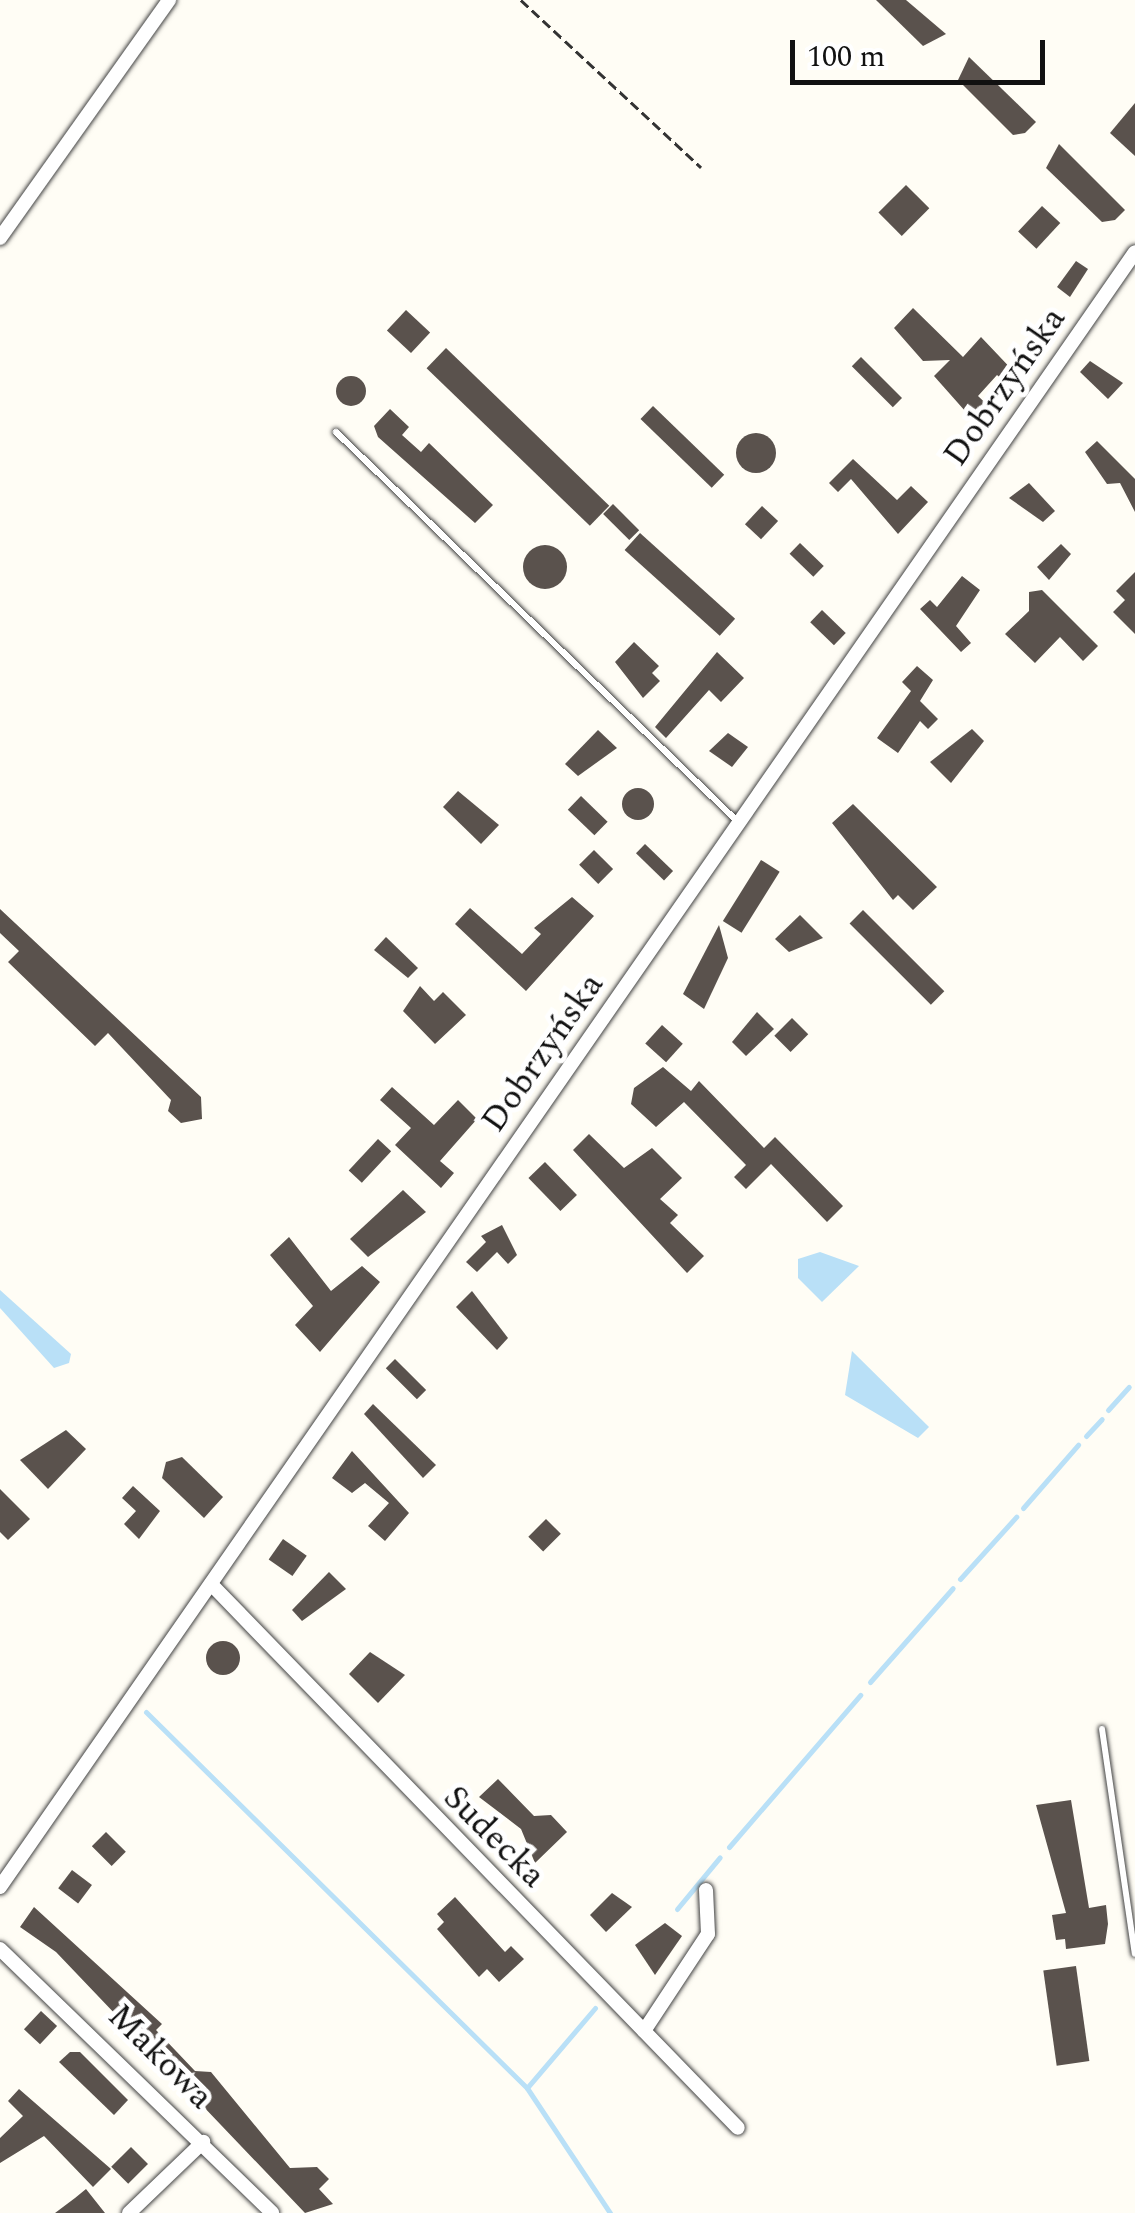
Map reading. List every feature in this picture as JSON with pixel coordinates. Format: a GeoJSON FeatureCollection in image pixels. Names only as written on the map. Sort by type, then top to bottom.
{"type":"FeatureCollection","features":[{"type":"Feature","properties":{"kind":"street"},"geometry":{"type":"LineString","coordinates":[[0,238],[170,0]]}},
{"type":"Feature","properties":{"kind":"street","name":"Dobrzyńska"},"geometry":{"type":"LineString","coordinates":[[0,1887],[1135,252]]}},
{"type":"Feature","properties":{"kind":"street","name":"Sudecka"},"geometry":{"type":"LineString","coordinates":[[211,1584],[738,2128]]}},
{"type":"Feature","properties":{"kind":"street"},"geometry":{"type":"LineString","coordinates":[[644,2031],[708,1934],[706,1890]]}},
{"type":"Feature","properties":{"kind":"street","name":"Makowa"},"geometry":{"type":"LineString","coordinates":[[0,1949],[272,2213]]}},
{"type":"Feature","properties":{"kind":"street"},"geometry":{"type":"LineString","coordinates":[[128,2213],[203,2142]]}},
{"type":"Feature","properties":{"kind":"lane"},"geometry":{"type":"LineString","coordinates":[[336,432],[739,823]]}},
{"type":"Feature","properties":{"kind":"lane"},"geometry":{"type":"LineString","coordinates":[[1102,1729],[1135,1954]]}},
{"type":"Feature","properties":{"kind":"path"},"geometry":{"type":"LineString","coordinates":[[521,0],[701,167]]}},
{"type":"Feature","properties":{"kind":"water"},"geometry":{"type":"Polygon","coordinates":[[[820,1252],[859,1266],[822,1302],[798,1278],[798,1259],[820,1252]]]}},
{"type":"Feature","properties":{"kind":"water"},"geometry":{"type":"Polygon","coordinates":[[[0,1290],[71,1354],[69,1363],[54,1368],[0,1308],[0,1290]]]}},
{"type":"Feature","properties":{"kind":"water"},"geometry":{"type":"Polygon","coordinates":[[[852,1351],[929,1427],[918,1438],[845,1395],[852,1351]]]}},
{"type":"Feature","properties":{"kind":"building"},"geometry":{"type":"Polygon","coordinates":[[[876,0],[906,0],[946,34],[923,46],[876,0]]]}},
{"type":"Feature","properties":{"kind":"building"},"geometry":{"type":"Polygon","coordinates":[[[969,57],[1036,122],[1025,133],[1013,135],[958,80],[969,57]]]}},
{"type":"Feature","properties":{"kind":"building"},"geometry":{"type":"Polygon","coordinates":[[[1135,103],[1135,156],[1110,133],[1135,103]]]}},
{"type":"Feature","properties":{"kind":"building"},"geometry":{"type":"Polygon","coordinates":[[[1059,144],[1125,210],[1115,220],[1102,222],[1046,168],[1059,144]]]}},
{"type":"Feature","properties":{"kind":"building"},"geometry":{"type":"Polygon","coordinates":[[[906,185],[929,208],[902,236],[878,213],[906,185]]]}},
{"type":"Feature","properties":{"kind":"building"},"geometry":{"type":"Polygon","coordinates":[[[1042,206],[1060,223],[1036,249],[1018,232],[1042,206]]]}},
{"type":"Feature","properties":{"kind":"building"},"geometry":{"type":"Polygon","coordinates":[[[1076,261],[1088,269],[1070,297],[1057,287],[1076,261]]]}},
{"type":"Feature","properties":{"kind":"building"},"geometry":{"type":"Polygon","coordinates":[[[913,308],[963,357],[981,337],[1020,378],[1012,388],[997,375],[978,396],[996,413],[981,429],[934,376],[950,360],[923,361],[894,328],[913,308]]]}},
{"type":"Feature","properties":{"kind":"building"},"geometry":{"type":"Polygon","coordinates":[[[406,310],[430,333],[411,353],[387,330],[406,310]]]}},
{"type":"Feature","properties":{"kind":"building"},"geometry":{"type":"Polygon","coordinates":[[[446,348],[609,506],[590,526],[427,368],[446,348]]]}},
{"type":"Feature","properties":{"kind":"building"},"geometry":{"type":"Polygon","coordinates":[[[861,357],[902,398],[893,407],[852,366],[861,357]]]}},
{"type":"Feature","properties":{"kind":"building"},"geometry":{"type":"Polygon","coordinates":[[[1090,361],[1123,383],[1108,399],[1080,372],[1090,361]]]}},
{"type":"Feature","properties":{"kind":"building"},"geometry":{"type":"Polygon","coordinates":[[[351,376],[362,380],[366,391],[362,402],[351,406],[340,402],[336,391],[340,380],[351,376]]]}},
{"type":"Feature","properties":{"kind":"building"},"geometry":{"type":"Polygon","coordinates":[[[653,406],[724,475],[712,488],[640,419],[653,406]]]}},
{"type":"Feature","properties":{"kind":"building"},"geometry":{"type":"Polygon","coordinates":[[[390,409],[409,427],[402,435],[421,452],[429,443],[493,505],[475,523],[378,437],[374,426],[390,409]]]}},
{"type":"Feature","properties":{"kind":"building"},"geometry":{"type":"Polygon","coordinates":[[[756,433],[770,439],[776,453],[770,467],[756,473],[742,467],[736,453],[742,439],[756,433]]]}},
{"type":"Feature","properties":{"kind":"building"},"geometry":{"type":"Polygon","coordinates":[[[1097,441],[1135,479],[1135,512],[1120,483],[1107,484],[1085,452],[1097,441]]]}},
{"type":"Feature","properties":{"kind":"building"},"geometry":{"type":"Polygon","coordinates":[[[853,459],[897,500],[911,486],[928,502],[898,534],[851,479],[838,492],[829,483],[853,459]]]}},
{"type":"Feature","properties":{"kind":"building"},"geometry":{"type":"Polygon","coordinates":[[[1029,483],[1055,511],[1043,522],[1009,498],[1029,483]]]}},
{"type":"Feature","properties":{"kind":"building"},"geometry":{"type":"Polygon","coordinates":[[[613,504],[639,530],[629,540],[603,514],[613,504]]]}},
{"type":"Feature","properties":{"kind":"building"},"geometry":{"type":"Polygon","coordinates":[[[762,506],[778,521],[761,539],[745,524],[762,506]]]}},
{"type":"Feature","properties":{"kind":"building"},"geometry":{"type":"Polygon","coordinates":[[[640,533],[735,619],[720,636],[625,550],[640,533]]]}},
{"type":"Feature","properties":{"kind":"building"},"geometry":{"type":"Polygon","coordinates":[[[800,543],[824,566],[813,577],[790,554],[800,543]]]}},
{"type":"Feature","properties":{"kind":"building"},"geometry":{"type":"Polygon","coordinates":[[[1061,544],[1071,554],[1049,580],[1037,567],[1061,544]]]}},
{"type":"Feature","properties":{"kind":"building"},"geometry":{"type":"Polygon","coordinates":[[[545,545],[560,552],[567,567],[560,582],[545,589],[530,582],[523,567],[530,552],[545,545]]]}},
{"type":"Feature","properties":{"kind":"building"},"geometry":{"type":"Polygon","coordinates":[[[1135,572],[1135,634],[1113,612],[1125,600],[1116,591],[1135,572]]]}},
{"type":"Feature","properties":{"kind":"building"},"geometry":{"type":"Polygon","coordinates":[[[962,576],[980,590],[956,626],[971,643],[961,652],[920,609],[930,600],[937,607],[962,576]]]}},
{"type":"Feature","properties":{"kind":"building"},"geometry":{"type":"Polygon","coordinates":[[[1042,590],[1098,646],[1083,661],[1060,637],[1035,663],[1005,634],[1029,611],[1029,592],[1042,590]]]}},
{"type":"Feature","properties":{"kind":"building"},"geometry":{"type":"Polygon","coordinates":[[[822,610],[846,633],[834,645],[810,622],[822,610]]]}},
{"type":"Feature","properties":{"kind":"building"},"geometry":{"type":"Polygon","coordinates":[[[634,642],[659,666],[652,673],[660,681],[643,698],[615,662],[634,642]]]}},
{"type":"Feature","properties":{"kind":"building"},"geometry":{"type":"Polygon","coordinates":[[[717,652],[744,678],[721,702],[709,690],[666,738],[655,727],[717,652]]]}},
{"type":"Feature","properties":{"kind":"building"},"geometry":{"type":"Polygon","coordinates":[[[917,666],[933,680],[920,701],[938,719],[928,729],[920,721],[898,753],[877,738],[911,691],[902,682],[917,666]]]}},
{"type":"Feature","properties":{"kind":"building"},"geometry":{"type":"Polygon","coordinates":[[[972,729],[984,741],[951,783],[930,762],[972,729]]]}},
{"type":"Feature","properties":{"kind":"building"},"geometry":{"type":"Polygon","coordinates":[[[598,730],[617,748],[578,776],[565,764],[598,730]]]}},
{"type":"Feature","properties":{"kind":"building"},"geometry":{"type":"Polygon","coordinates":[[[728,733],[748,747],[732,767],[709,751],[728,733]]]}},
{"type":"Feature","properties":{"kind":"building"},"geometry":{"type":"Polygon","coordinates":[[[638,788],[650,792],[654,804],[650,816],[638,820],[626,816],[622,804],[626,792],[638,788]]]}},
{"type":"Feature","properties":{"kind":"building"},"geometry":{"type":"Polygon","coordinates":[[[458,791],[499,825],[481,844],[443,807],[458,791]]]}},
{"type":"Feature","properties":{"kind":"building"},"geometry":{"type":"Polygon","coordinates":[[[581,796],[608,822],[594,835],[568,810],[581,796]]]}},
{"type":"Feature","properties":{"kind":"building"},"geometry":{"type":"Polygon","coordinates":[[[853,804],[937,887],[913,910],[898,895],[893,900],[832,823],[853,804]]]}},
{"type":"Feature","properties":{"kind":"building"},"geometry":{"type":"Polygon","coordinates":[[[645,844],[673,871],[664,880],[636,853],[645,844]]]}},
{"type":"Feature","properties":{"kind":"building"},"geometry":{"type":"Polygon","coordinates":[[[594,850],[613,869],[598,884],[579,865],[594,850]]]}},
{"type":"Feature","properties":{"kind":"building"},"geometry":{"type":"Polygon","coordinates":[[[761,860],[780,872],[742,933],[723,921],[761,860]]]}},
{"type":"Feature","properties":{"kind":"building"},"geometry":{"type":"Polygon","coordinates":[[[572,897],[594,916],[526,991],[455,924],[470,908],[522,954],[541,934],[534,928],[572,897]]]}},
{"type":"Feature","properties":{"kind":"building"},"geometry":{"type":"Polygon","coordinates":[[[0,909],[201,1097],[202,1119],[181,1123],[168,1111],[171,1100],[108,1033],[95,1046],[8,962],[19,951],[0,933],[0,909]]]}},
{"type":"Feature","properties":{"kind":"building"},"geometry":{"type":"Polygon","coordinates":[[[863,910],[944,991],[931,1005],[850,923],[863,910]]]}},
{"type":"Feature","properties":{"kind":"building"},"geometry":{"type":"Polygon","coordinates":[[[800,915],[823,938],[789,952],[775,939],[800,915]]]}},
{"type":"Feature","properties":{"kind":"building"},"geometry":{"type":"Polygon","coordinates":[[[719,925],[728,958],[704,1009],[683,994],[719,925]]]}},
{"type":"Feature","properties":{"kind":"building"},"geometry":{"type":"Polygon","coordinates":[[[386,937],[418,968],[408,978],[374,950],[386,937]]]}},
{"type":"Feature","properties":{"kind":"building"},"geometry":{"type":"Polygon","coordinates":[[[420,986],[434,1001],[443,992],[466,1015],[435,1044],[403,1011],[420,986]]]}},
{"type":"Feature","properties":{"kind":"building"},"geometry":{"type":"Polygon","coordinates":[[[757,1012],[774,1029],[746,1056],[732,1042],[757,1012]]]}},
{"type":"Feature","properties":{"kind":"building"},"geometry":{"type":"Polygon","coordinates":[[[792,1018],[808,1034],[791,1052],[774,1036],[792,1018]]]}},
{"type":"Feature","properties":{"kind":"building"},"geometry":{"type":"Polygon","coordinates":[[[662,1025],[683,1044],[666,1062],[645,1044],[662,1025]]]}},
{"type":"Feature","properties":{"kind":"building"},"geometry":{"type":"Polygon","coordinates":[[[663,1067],[691,1091],[699,1081],[764,1148],[775,1137],[843,1206],[827,1222],[771,1164],[746,1189],[734,1177],[746,1165],[684,1102],[656,1127],[631,1104],[634,1088],[663,1067]]]}},
{"type":"Feature","properties":{"kind":"building"},"geometry":{"type":"Polygon","coordinates":[[[392,1087],[434,1125],[458,1100],[477,1119],[440,1161],[454,1173],[441,1188],[395,1145],[411,1128],[380,1100],[392,1087]]]}},
{"type":"Feature","properties":{"kind":"building"},"geometry":{"type":"Polygon","coordinates":[[[589,1134],[624,1168],[652,1148],[682,1178],[660,1199],[678,1215],[670,1223],[704,1256],[687,1273],[573,1150],[589,1134]]]}},
{"type":"Feature","properties":{"kind":"building"},"geometry":{"type":"Polygon","coordinates":[[[378,1139],[391,1151],[362,1183],[349,1170],[378,1139]]]}},
{"type":"Feature","properties":{"kind":"building"},"geometry":{"type":"Polygon","coordinates":[[[545,1162],[577,1195],[560,1211],[528,1178],[545,1162]]]}},
{"type":"Feature","properties":{"kind":"building"},"geometry":{"type":"Polygon","coordinates":[[[403,1190],[426,1212],[368,1257],[350,1239],[403,1190]]]}},
{"type":"Feature","properties":{"kind":"building"},"geometry":{"type":"Polygon","coordinates":[[[502,1225],[517,1255],[508,1264],[497,1252],[477,1272],[466,1262],[486,1242],[481,1236],[502,1225]]]}},
{"type":"Feature","properties":{"kind":"building"},"geometry":{"type":"Polygon","coordinates":[[[289,1237],[331,1291],[362,1266],[380,1282],[320,1352],[295,1325],[313,1306],[270,1255],[289,1237]]]}},
{"type":"Feature","properties":{"kind":"building"},"geometry":{"type":"Polygon","coordinates":[[[472,1291],[508,1338],[497,1350],[456,1307],[472,1291]]]}},
{"type":"Feature","properties":{"kind":"building"},"geometry":{"type":"Polygon","coordinates":[[[395,1359],[426,1390],[417,1399],[386,1368],[395,1359]]]}},
{"type":"Feature","properties":{"kind":"building"},"geometry":{"type":"Polygon","coordinates":[[[373,1404],[436,1465],[423,1478],[364,1414],[373,1404]]]}},
{"type":"Feature","properties":{"kind":"building"},"geometry":{"type":"Polygon","coordinates":[[[66,1430],[86,1449],[48,1489],[20,1460],[66,1430]]]}},
{"type":"Feature","properties":{"kind":"building"},"geometry":{"type":"Polygon","coordinates":[[[352,1451],[409,1513],[385,1541],[368,1526],[389,1503],[365,1483],[352,1493],[332,1478],[352,1451]]]}},
{"type":"Feature","properties":{"kind":"building"},"geometry":{"type":"Polygon","coordinates":[[[182,1457],[223,1497],[204,1518],[162,1478],[166,1462],[182,1457]]]}},
{"type":"Feature","properties":{"kind":"building"},"geometry":{"type":"Polygon","coordinates":[[[133,1486],[160,1511],[139,1539],[124,1524],[136,1511],[122,1498],[133,1486]]]}},
{"type":"Feature","properties":{"kind":"building"},"geometry":{"type":"Polygon","coordinates":[[[0,1489],[30,1519],[8,1540],[0,1532],[0,1489]]]}},
{"type":"Feature","properties":{"kind":"building"},"geometry":{"type":"Polygon","coordinates":[[[546,1519],[561,1534],[543,1552],[528,1537],[546,1519]]]}},
{"type":"Feature","properties":{"kind":"building"},"geometry":{"type":"Polygon","coordinates":[[[283,1539],[307,1556],[292,1576],[269,1559],[283,1539]]]}},
{"type":"Feature","properties":{"kind":"building"},"geometry":{"type":"Polygon","coordinates":[[[329,1572],[346,1589],[302,1621],[292,1610],[329,1572]]]}},
{"type":"Feature","properties":{"kind":"building"},"geometry":{"type":"Polygon","coordinates":[[[223,1641],[235,1646],[240,1658],[235,1670],[223,1675],[211,1670],[206,1658],[211,1646],[223,1641]]]}},
{"type":"Feature","properties":{"kind":"building"},"geometry":{"type":"Polygon","coordinates":[[[370,1652],[405,1675],[378,1703],[349,1674],[370,1652]]]}},
{"type":"Feature","properties":{"kind":"building"},"geometry":{"type":"Polygon","coordinates":[[[498,1779],[534,1816],[551,1815],[567,1832],[535,1863],[521,1829],[479,1797],[498,1779]]]}},
{"type":"Feature","properties":{"kind":"building"},"geometry":{"type":"Polygon","coordinates":[[[1071,1800],[1089,1908],[1106,1905],[1108,1924],[1105,1944],[1066,1949],[1065,1939],[1056,1940],[1052,1915],[1066,1913],[1036,1805],[1071,1800]]]}},
{"type":"Feature","properties":{"kind":"building"},"geometry":{"type":"Polygon","coordinates":[[[106,1832],[126,1852],[112,1866],[92,1846],[106,1832]]]}},
{"type":"Feature","properties":{"kind":"building"},"geometry":{"type":"Polygon","coordinates":[[[72,1870],[92,1885],[78,1903],[58,1888],[72,1870]]]}},
{"type":"Feature","properties":{"kind":"building"},"geometry":{"type":"Polygon","coordinates":[[[612,1893],[632,1907],[606,1932],[590,1915],[612,1893]]]}},
{"type":"Feature","properties":{"kind":"building"},"geometry":{"type":"Polygon","coordinates":[[[455,1897],[505,1952],[511,1946],[524,1959],[499,1982],[487,1969],[479,1977],[437,1929],[444,1922],[437,1914],[455,1897]]]}},
{"type":"Feature","properties":{"kind":"building"},"geometry":{"type":"Polygon","coordinates":[[[34,1907],[162,2024],[156,2030],[195,2071],[211,2072],[290,2168],[317,2167],[329,2179],[319,2189],[333,2204],[305,2213],[56,1952],[20,1927],[34,1907]]]}},
{"type":"Feature","properties":{"kind":"building"},"geometry":{"type":"Polygon","coordinates":[[[665,1923],[682,1936],[655,1975],[635,1945],[665,1923]]]}},
{"type":"Feature","properties":{"kind":"building"},"geometry":{"type":"Polygon","coordinates":[[[1076,1966],[1089,2061],[1057,2066],[1043,1971],[1076,1966]]]}},
{"type":"Feature","properties":{"kind":"building"},"geometry":{"type":"Polygon","coordinates":[[[41,2011],[57,2026],[40,2044],[24,2029],[41,2011]]]}},
{"type":"Feature","properties":{"kind":"building"},"geometry":{"type":"Polygon","coordinates":[[[70,2052],[80,2052],[128,2100],[114,2115],[59,2062],[70,2052]]]}},
{"type":"Feature","properties":{"kind":"building"},"geometry":{"type":"Polygon","coordinates":[[[19,2089],[111,2169],[93,2187],[44,2136],[0,2163],[0,2138],[23,2116],[8,2101],[19,2089]]]}},
{"type":"Feature","properties":{"kind":"building"},"geometry":{"type":"Polygon","coordinates":[[[131,2147],[148,2164],[128,2184],[111,2167],[131,2147]]]}},
{"type":"Feature","properties":{"kind":"building"},"geometry":{"type":"Polygon","coordinates":[[[86,2189],[105,2213],[55,2213],[75,2198],[86,2189]]]}},
{"type":"Feature","properties":{"kind":"waterway"},"geometry":{"type":"LineString","coordinates":[[1108,1410],[1129,1387]]}},
{"type":"Feature","properties":{"kind":"waterway"},"geometry":{"type":"LineString","coordinates":[[1086,1436],[1102,1419]]}},
{"type":"Feature","properties":{"kind":"waterway"},"geometry":{"type":"LineString","coordinates":[[1023,1508],[1078,1445]]}},
{"type":"Feature","properties":{"kind":"waterway"},"geometry":{"type":"LineString","coordinates":[[960,1579],[1016,1517]]}},
{"type":"Feature","properties":{"kind":"waterway"},"geometry":{"type":"LineString","coordinates":[[870,1682],[953,1588]]}},
{"type":"Feature","properties":{"kind":"waterway"},"geometry":{"type":"LineString","coordinates":[[729,1847],[860,1695]]}},
{"type":"Feature","properties":{"kind":"waterway"},"geometry":{"type":"LineString","coordinates":[[146,1712],[527,2088]]}},
{"type":"Feature","properties":{"kind":"waterway"},"geometry":{"type":"LineString","coordinates":[[677,1909],[720,1857]]}},
{"type":"Feature","properties":{"kind":"waterway"},"geometry":{"type":"LineString","coordinates":[[595,2008],[527,2088],[610,2213]]}}]}
